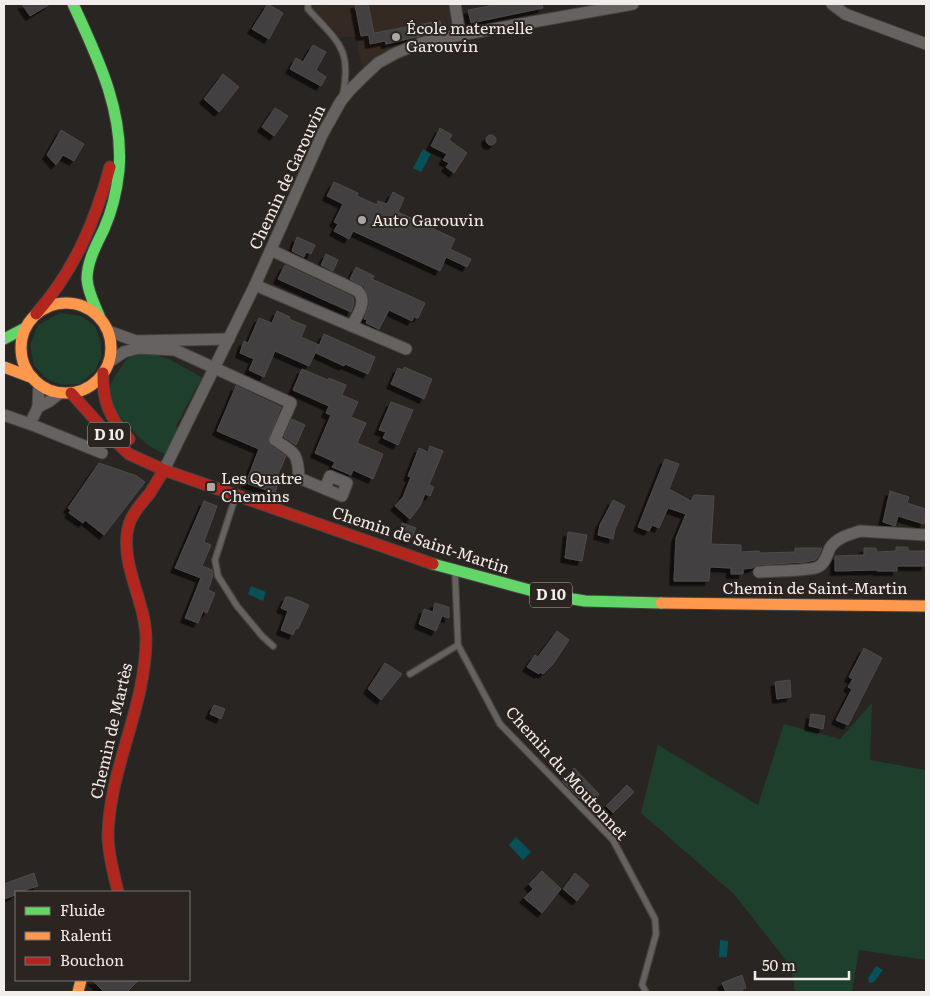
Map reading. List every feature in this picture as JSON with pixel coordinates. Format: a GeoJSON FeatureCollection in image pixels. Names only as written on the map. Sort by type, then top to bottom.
{"type":"FeatureCollection","features":[{"type":"Feature","properties":{"kind":"main road"},"geometry":{"type":"LineString","coordinates":[[4,367],[12,368],[49,390],[65,393],[83,390],[94,383],[103,374],[109,362],[112,346],[108,331],[100,318],[88,286],[88,269],[107,221],[114,195],[119,169],[120,142],[114,108],[107,85],[73,4]]}},
{"type":"Feature","properties":{"kind":"main road"},"geometry":{"type":"LineString","coordinates":[[36,381],[25,367],[21,354],[21,341],[25,328],[62,283],[88,234],[102,197],[112,161],[114,108]]}},
{"type":"Feature","properties":{"kind":"main road"},"geometry":{"type":"LineString","coordinates":[[36,314],[48,306],[62,302],[76,303],[90,309],[100,318]]}},
{"type":"Feature","properties":{"kind":"main road"},"geometry":{"type":"LineString","coordinates":[[4,339],[25,328]]}},
{"type":"Feature","properties":{"kind":"main road","name":"D 10"},"geometry":{"type":"LineString","coordinates":[[103,374],[103,397],[112,418],[123,434],[160,468]]}},
{"type":"Feature","properties":{"kind":"main road","name":"D 10"},"geometry":{"type":"LineString","coordinates":[[65,393],[129,454],[160,468]]}},
{"type":"Feature","properties":{"kind":"main road","name":"Chemin de Saint-Martin"},"geometry":{"type":"LineString","coordinates":[[160,468],[416,559],[492,582],[548,595],[585,600],[634,603],[926,606]]}},
{"type":"Feature","properties":{"kind":"main road","name":"Chemin de Martès"},"geometry":{"type":"LineString","coordinates":[[118,891],[110,859],[108,838],[109,814],[113,790],[140,688],[146,637],[143,612],[127,549],[127,534],[131,518],[138,505],[148,495],[160,468]]}},
{"type":"Feature","properties":{"kind":"street"},"geometry":{"type":"LineString","coordinates":[[455,4],[460,35]]}},
{"type":"Feature","properties":{"kind":"street","name":"Chemin de Garouvin"},"geometry":{"type":"LineString","coordinates":[[160,468],[215,368],[255,285],[323,133],[349,90],[378,63],[421,43],[633,4]]}},
{"type":"Feature","properties":{"kind":"street"},"geometry":{"type":"LineString","coordinates":[[832,4],[845,14],[926,44]]}},
{"type":"Feature","properties":{"kind":"street"},"geometry":{"type":"LineString","coordinates":[[271,250],[358,291],[362,295],[363,301],[352,326]]}},
{"type":"Feature","properties":{"kind":"street"},"geometry":{"type":"LineString","coordinates":[[255,285],[406,349]]}},
{"type":"Feature","properties":{"kind":"street"},"geometry":{"type":"LineString","coordinates":[[108,331],[136,341],[229,339]]}},
{"type":"Feature","properties":{"kind":"street"},"geometry":{"type":"LineString","coordinates":[[109,362],[124,352],[138,348],[175,350],[290,403],[275,440],[292,451],[298,460],[299,478],[325,489]]}},
{"type":"Feature","properties":{"kind":"street"},"geometry":{"type":"LineString","coordinates":[[30,424],[38,407],[36,381]]}},
{"type":"Feature","properties":{"kind":"street"},"geometry":{"type":"LineString","coordinates":[[38,407],[65,393]]}},
{"type":"Feature","properties":{"kind":"street"},"geometry":{"type":"LineString","coordinates":[[4,415],[102,453]]}},
{"type":"Feature","properties":{"kind":"street"},"geometry":{"type":"LineString","coordinates":[[759,572],[815,569],[824,562],[836,541],[860,531],[926,536]]}},
{"type":"Feature","properties":{"kind":"lane"},"geometry":{"type":"LineString","coordinates":[[308,4],[308,9],[343,50],[346,62],[346,81],[341,101]]}},
{"type":"Feature","properties":{"kind":"lane"},"geometry":{"type":"LineString","coordinates":[[236,496],[215,560],[218,576],[237,606],[273,646]]}},
{"type":"Feature","properties":{"kind":"lane","name":"Chemin du Moutonnet"},"geometry":{"type":"LineString","coordinates":[[455,570],[458,645],[500,724],[613,840],[655,919],[656,934],[642,985],[646,992]]}},
{"type":"Feature","properties":{"kind":"lane"},"geometry":{"type":"LineString","coordinates":[[410,674],[458,645]]}},
{"type":"Feature","properties":{"kind":"shaded area","name":"École maternelle Garouvin"},"geometry":{"type":"Polygon","coordinates":[[[329,4],[450,4],[453,21],[447,32],[440,36],[395,47],[362,69],[356,36],[341,38],[311,7],[329,4]]]}},
{"type":"Feature","properties":{"kind":"green space"},"geometry":{"type":"Polygon","coordinates":[[[60,313],[81,316],[95,326],[101,343],[101,357],[95,371],[79,384],[63,385],[48,380],[34,366],[30,345],[38,325],[60,313]]]}},
{"type":"Feature","properties":{"kind":"green space"},"geometry":{"type":"Polygon","coordinates":[[[148,353],[169,359],[203,378],[176,426],[179,428],[167,455],[149,446],[142,440],[117,413],[109,399],[109,387],[121,367],[133,356],[148,353]]]}},
{"type":"Feature","properties":{"kind":"green space"},"geometry":{"type":"Polygon","coordinates":[[[872,703],[870,760],[926,770],[926,960],[859,950],[852,992],[795,992],[791,967],[734,894],[641,813],[658,745],[758,805],[784,724],[840,739],[872,703]]]}},
{"type":"Feature","properties":{"kind":"water"},"geometry":{"type":"Polygon","coordinates":[[[423,149],[431,154],[421,172],[413,168],[423,149]]]}},
{"type":"Feature","properties":{"kind":"water"},"geometry":{"type":"Polygon","coordinates":[[[251,586],[266,592],[263,601],[248,594],[251,586]]]}},
{"type":"Feature","properties":{"kind":"water"},"geometry":{"type":"Polygon","coordinates":[[[516,837],[531,852],[523,860],[509,845],[516,837]]]}},
{"type":"Feature","properties":{"kind":"water"},"geometry":{"type":"Polygon","coordinates":[[[720,940],[728,941],[727,957],[719,957],[720,940]]]}},
{"type":"Feature","properties":{"kind":"water"},"geometry":{"type":"Polygon","coordinates":[[[876,966],[883,970],[874,982],[869,983],[868,978],[876,966]]]}},
{"type":"Feature","properties":{"kind":"building"},"geometry":{"type":"Polygon","coordinates":[[[22,4],[50,4],[30,16],[22,4]]]}},
{"type":"Feature","properties":{"kind":"building"},"geometry":{"type":"Polygon","coordinates":[[[268,4],[283,13],[269,39],[252,29],[268,4]]]}},
{"type":"Feature","properties":{"kind":"building"},"geometry":{"type":"Polygon","coordinates":[[[355,4],[368,4],[374,33],[440,21],[442,31],[386,44],[385,41],[370,44],[369,35],[361,36],[355,4]]]}},
{"type":"Feature","properties":{"kind":"building"},"geometry":{"type":"Polygon","coordinates":[[[489,4],[542,4],[543,8],[471,23],[468,10],[490,6],[489,4]]]}},
{"type":"Feature","properties":{"kind":"building"},"geometry":{"type":"Polygon","coordinates":[[[313,45],[326,52],[316,70],[326,77],[321,86],[290,69],[296,58],[303,62],[313,45]]]}},
{"type":"Feature","properties":{"kind":"building"},"geometry":{"type":"Polygon","coordinates":[[[223,74],[239,87],[219,112],[204,99],[223,74]]]}},
{"type":"Feature","properties":{"kind":"building"},"geometry":{"type":"Polygon","coordinates":[[[275,108],[288,116],[274,136],[262,127],[275,108]]]}},
{"type":"Feature","properties":{"kind":"building"},"geometry":{"type":"Polygon","coordinates":[[[440,128],[452,135],[449,140],[467,153],[454,173],[446,167],[449,163],[443,160],[447,154],[431,146],[440,128]]]}},
{"type":"Feature","properties":{"kind":"building"},"geometry":{"type":"Polygon","coordinates":[[[61,130],[84,144],[74,161],[63,155],[56,165],[47,155],[61,130]]]}},
{"type":"Feature","properties":{"kind":"building"},"geometry":{"type":"Polygon","coordinates":[[[489,135],[493,135],[496,140],[495,144],[489,145],[486,142],[486,138],[489,135]]]}},
{"type":"Feature","properties":{"kind":"building"},"geometry":{"type":"Polygon","coordinates":[[[334,182],[358,193],[357,196],[377,205],[378,201],[387,204],[393,192],[404,198],[398,212],[455,239],[450,249],[471,259],[467,267],[446,257],[440,271],[353,231],[349,239],[334,231],[338,224],[334,222],[343,204],[327,196],[334,182]]]}},
{"type":"Feature","properties":{"kind":"building"},"geometry":{"type":"Polygon","coordinates":[[[297,237],[315,245],[311,254],[306,252],[304,257],[292,251],[297,237]]]}},
{"type":"Feature","properties":{"kind":"building"},"geometry":{"type":"Polygon","coordinates":[[[326,254],[338,260],[333,271],[321,265],[326,254]]]}},
{"type":"Feature","properties":{"kind":"building"},"geometry":{"type":"Polygon","coordinates":[[[285,265],[353,297],[354,303],[351,312],[278,279],[285,265]]]}},
{"type":"Feature","properties":{"kind":"building"},"geometry":{"type":"Polygon","coordinates":[[[356,267],[374,276],[372,279],[425,303],[418,318],[414,317],[412,321],[389,310],[379,329],[366,323],[367,320],[364,319],[369,306],[369,298],[364,286],[350,279],[356,267]]]}},
{"type":"Feature","properties":{"kind":"building"},"geometry":{"type":"Polygon","coordinates":[[[277,311],[290,317],[289,319],[306,326],[301,337],[319,345],[309,366],[275,351],[264,377],[249,370],[254,359],[240,353],[244,341],[248,343],[259,318],[272,323],[277,311]]]}},
{"type":"Feature","properties":{"kind":"building"},"geometry":{"type":"Polygon","coordinates":[[[324,334],[375,357],[368,374],[345,364],[344,366],[316,353],[324,334]]]}},
{"type":"Feature","properties":{"kind":"building"},"geometry":{"type":"Polygon","coordinates":[[[404,367],[432,379],[424,399],[391,384],[398,368],[403,370],[404,367]]]}},
{"type":"Feature","properties":{"kind":"building"},"geometry":{"type":"Polygon","coordinates":[[[302,369],[346,385],[342,395],[358,402],[351,417],[366,423],[357,443],[383,454],[373,479],[353,470],[351,475],[332,467],[335,462],[315,453],[331,415],[326,413],[329,406],[293,390],[302,369]]]}},
{"type":"Feature","properties":{"kind":"building"},"geometry":{"type":"Polygon","coordinates":[[[236,386],[281,407],[268,440],[271,446],[286,456],[275,481],[278,483],[275,493],[246,483],[259,449],[217,431],[236,386]]]}},
{"type":"Feature","properties":{"kind":"building"},"geometry":{"type":"Polygon","coordinates":[[[391,402],[413,410],[398,445],[383,438],[386,432],[379,430],[391,402]]]}},
{"type":"Feature","properties":{"kind":"building"},"geometry":{"type":"Polygon","coordinates":[[[292,419],[305,425],[296,445],[284,437],[292,419]]]}},
{"type":"Feature","properties":{"kind":"building"},"geometry":{"type":"Polygon","coordinates":[[[430,446],[443,451],[429,485],[434,487],[430,496],[425,494],[420,506],[410,519],[395,506],[403,497],[411,477],[408,476],[419,448],[428,452],[430,446]]]}},
{"type":"Feature","properties":{"kind":"building"},"geometry":{"type":"Polygon","coordinates":[[[665,459],[679,464],[669,489],[691,501],[694,495],[714,496],[711,544],[741,545],[741,552],[759,551],[760,553],[795,552],[795,548],[822,548],[818,557],[815,560],[806,562],[758,565],[743,569],[743,574],[731,574],[731,568],[710,567],[709,581],[674,581],[676,538],[686,514],[668,508],[659,528],[652,525],[649,531],[638,527],[665,459]]]}},
{"type":"Feature","properties":{"kind":"building"},"geometry":{"type":"Polygon","coordinates":[[[99,463],[137,476],[145,482],[104,535],[85,520],[83,523],[69,513],[71,510],[68,508],[99,463]]]}},
{"type":"Feature","properties":{"kind":"building"},"geometry":{"type":"Polygon","coordinates":[[[890,491],[909,497],[907,503],[926,509],[924,524],[898,516],[895,526],[883,522],[890,491]]]}},
{"type":"Feature","properties":{"kind":"building"},"geometry":{"type":"Polygon","coordinates":[[[613,500],[625,506],[615,529],[613,539],[598,535],[600,525],[613,500]]]}},
{"type":"Feature","properties":{"kind":"building"},"geometry":{"type":"Polygon","coordinates":[[[204,501],[217,506],[204,542],[211,545],[202,566],[212,570],[213,576],[208,590],[215,593],[207,613],[203,611],[198,623],[185,618],[201,578],[175,568],[204,501]]]}},
{"type":"Feature","properties":{"kind":"building"},"geometry":{"type":"Polygon","coordinates":[[[402,523],[416,528],[411,540],[397,534],[402,523]]]}},
{"type":"Feature","properties":{"kind":"building"},"geometry":{"type":"Polygon","coordinates":[[[568,532],[587,535],[582,561],[565,558],[568,532]]]}},
{"type":"Feature","properties":{"kind":"building"},"geometry":{"type":"Polygon","coordinates":[[[896,547],[908,547],[908,551],[926,551],[926,566],[897,566],[897,571],[835,571],[835,556],[864,555],[864,548],[876,548],[877,552],[896,551],[896,547]]]}},
{"type":"Feature","properties":{"kind":"building"},"geometry":{"type":"Polygon","coordinates":[[[286,597],[309,605],[298,629],[296,628],[293,635],[281,630],[288,611],[281,608],[286,597]]]}},
{"type":"Feature","properties":{"kind":"building"},"geometry":{"type":"Polygon","coordinates":[[[435,603],[449,607],[449,618],[442,616],[436,631],[419,624],[424,609],[433,612],[435,603]]]}},
{"type":"Feature","properties":{"kind":"building"},"geometry":{"type":"Polygon","coordinates":[[[557,631],[569,640],[553,664],[543,674],[540,672],[539,674],[527,667],[535,655],[538,657],[557,631]]]}},
{"type":"Feature","properties":{"kind":"building"},"geometry":{"type":"Polygon","coordinates":[[[864,648],[882,658],[848,725],[836,720],[852,689],[848,687],[853,679],[849,677],[864,648]]]}},
{"type":"Feature","properties":{"kind":"building"},"geometry":{"type":"Polygon","coordinates":[[[385,663],[402,674],[381,700],[368,689],[385,663]]]}},
{"type":"Feature","properties":{"kind":"building"},"geometry":{"type":"Polygon","coordinates":[[[790,680],[791,697],[777,699],[775,682],[790,680]]]}},
{"type":"Feature","properties":{"kind":"building"},"geometry":{"type":"Polygon","coordinates":[[[214,705],[225,709],[221,719],[210,714],[214,705]]]}},
{"type":"Feature","properties":{"kind":"building"},"geometry":{"type":"Polygon","coordinates":[[[811,714],[825,716],[823,729],[809,726],[811,714]]]}},
{"type":"Feature","properties":{"kind":"building"},"geometry":{"type":"Polygon","coordinates":[[[574,768],[599,794],[591,807],[585,804],[562,781],[574,768]]]}},
{"type":"Feature","properties":{"kind":"building"},"geometry":{"type":"Polygon","coordinates":[[[627,785],[634,792],[613,813],[606,806],[627,785]]]}},
{"type":"Feature","properties":{"kind":"building"},"geometry":{"type":"Polygon","coordinates":[[[542,871],[561,889],[542,913],[524,898],[533,889],[529,884],[542,871]]]}},
{"type":"Feature","properties":{"kind":"building"},"geometry":{"type":"Polygon","coordinates":[[[34,873],[38,886],[15,891],[15,895],[4,899],[4,884],[34,873]]]}},
{"type":"Feature","properties":{"kind":"building"},"geometry":{"type":"Polygon","coordinates":[[[575,873],[589,885],[577,901],[563,889],[575,873]]]}},
{"type":"Feature","properties":{"kind":"building"},"geometry":{"type":"Polygon","coordinates":[[[742,975],[746,988],[742,989],[744,992],[726,992],[722,983],[742,975]]]}},
{"type":"Feature","properties":{"kind":"building"},"geometry":{"type":"Polygon","coordinates":[[[93,981],[138,981],[127,992],[104,992],[93,981]]]}},
{"type":"Feature","properties":{"kind":"traffic: fast"},"geometry":{"type":"LineString","coordinates":[[73,4],[107,84],[117,126],[119,148],[119,170],[114,200],[87,272],[89,289],[100,318]]}},
{"type":"Feature","properties":{"kind":"traffic: fast"},"geometry":{"type":"LineString","coordinates":[[4,339],[25,328]]}},
{"type":"Feature","properties":{"kind":"traffic: fast"},"geometry":{"type":"LineString","coordinates":[[433,564],[548,595],[585,601],[661,603]]}},
{"type":"Feature","properties":{"kind":"traffic: slow"},"geometry":{"type":"LineString","coordinates":[[66,303],[83,306],[98,316],[108,331],[111,348],[108,365],[98,380],[83,390],[66,393],[49,390],[34,380],[24,365],[21,348],[24,331],[34,316],[49,306],[66,303]]}},
{"type":"Feature","properties":{"kind":"traffic: slow"},"geometry":{"type":"LineString","coordinates":[[4,367],[33,378]]}},
{"type":"Feature","properties":{"kind":"traffic: slow"},"geometry":{"type":"LineString","coordinates":[[661,603],[926,606]]}},
{"type":"Feature","properties":{"kind":"traffic: slow"},"geometry":{"type":"LineString","coordinates":[[78,992],[81,981]]}},
{"type":"Feature","properties":{"kind":"traffic: jam"},"geometry":{"type":"LineString","coordinates":[[36,314],[61,281],[82,245],[110,167]]}},
{"type":"Feature","properties":{"kind":"traffic: jam"},"geometry":{"type":"LineString","coordinates":[[103,373],[104,392],[112,417],[129,439]]}},
{"type":"Feature","properties":{"kind":"traffic: jam"},"geometry":{"type":"LineString","coordinates":[[71,393],[129,454],[164,470],[433,564]]}},
{"type":"Feature","properties":{"kind":"traffic: jam"},"geometry":{"type":"LineString","coordinates":[[118,891],[108,843],[110,811],[114,786],[140,689],[146,639],[145,625],[130,570],[126,542],[132,518],[164,470]]}},
{"type":"Feature","properties":{"kind":"place","name":"École maternelle Garouvin"},"geometry":{"type":"Point","coordinates":[396,37]}},
{"type":"Feature","properties":{"kind":"place","name":"Auto Garouvin"},"geometry":{"type":"Point","coordinates":[362,220]}},
{"type":"Feature","properties":{"kind":"place","name":"Les Quatre Chemins"},"geometry":{"type":"Point","coordinates":[211,487]}}]}
